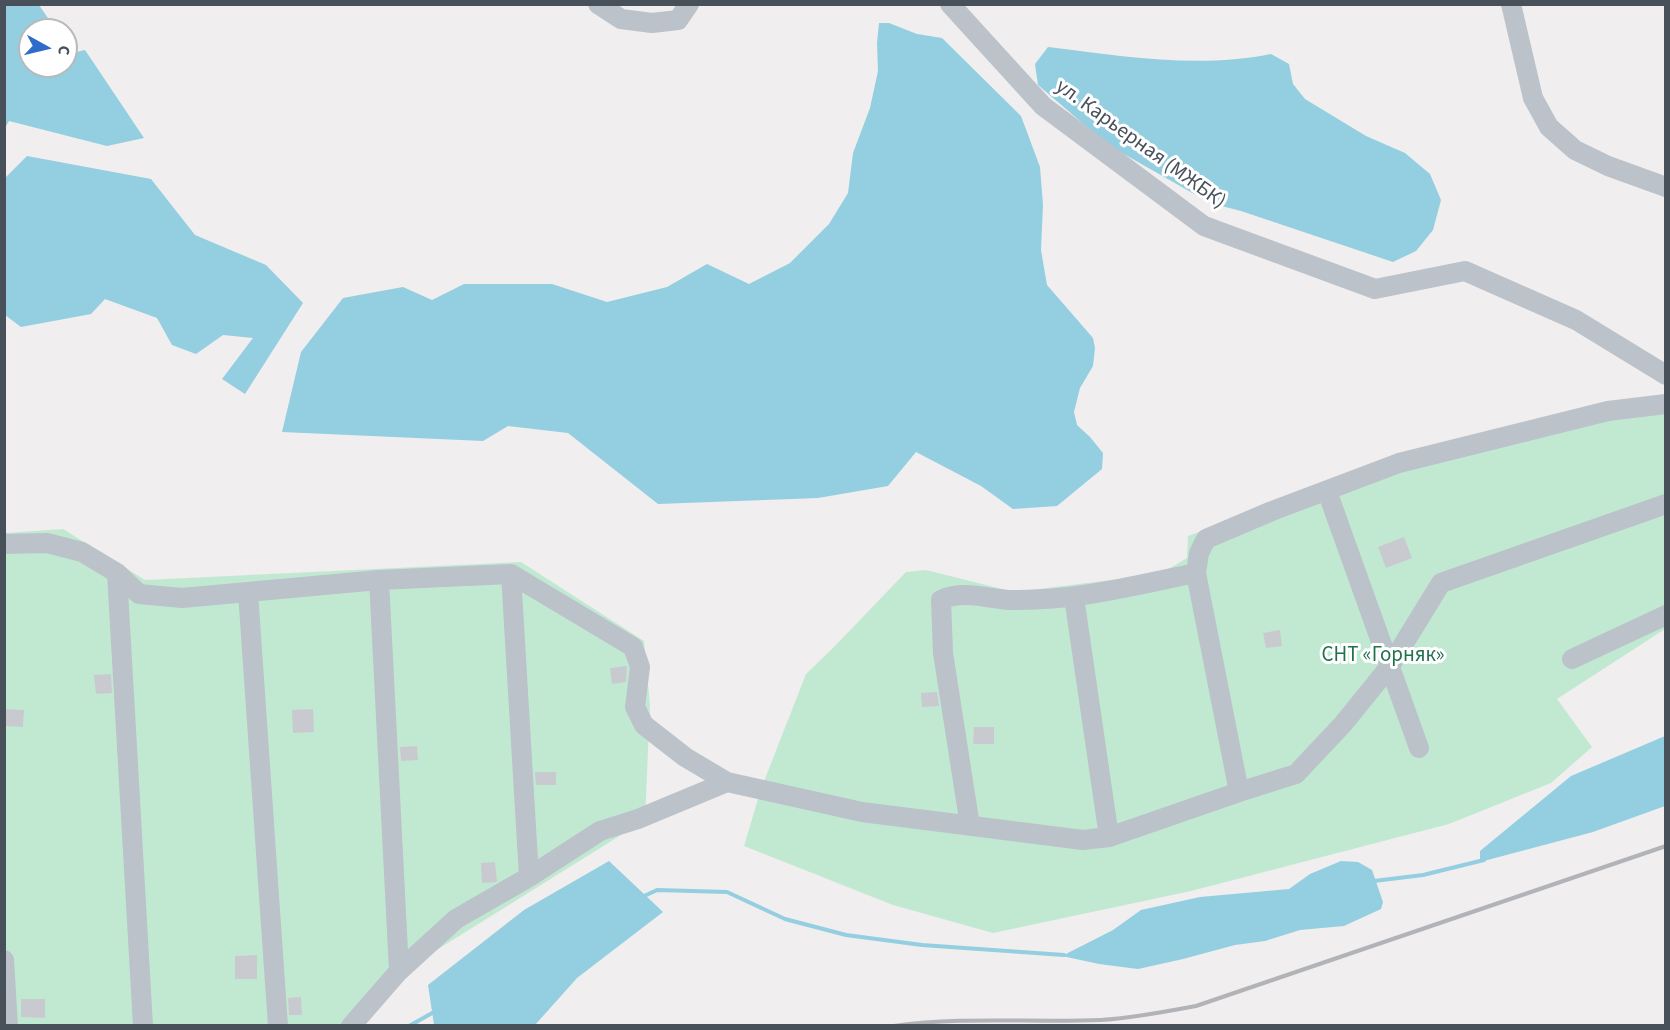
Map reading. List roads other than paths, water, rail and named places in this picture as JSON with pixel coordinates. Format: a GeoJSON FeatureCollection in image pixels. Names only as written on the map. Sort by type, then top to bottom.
{"type":"FeatureCollection","features":[{"type":"Feature","properties":{"kind":"street"},"geometry":{"type":"LineString","coordinates":[[598,4],[621,19],[652,23],[678,20],[689,4]]}},
{"type":"Feature","properties":{"kind":"street","name":"ул. Карьерная (МЖБК)"},"geometry":{"type":"LineString","coordinates":[[950,4],[1043,106],[1204,226],[1375,289],[1465,271],[1576,320],[1665,375]]}},
{"type":"Feature","properties":{"kind":"street"},"geometry":{"type":"LineString","coordinates":[[1511,4],[1533,98],[1549,127],[1575,150],[1608,166],[1662,183]]}},
{"type":"Feature","properties":{"kind":"street"},"geometry":{"type":"LineString","coordinates":[[1239,792],[1196,573],[1199,553],[1206,539],[1272,511],[1399,463],[1608,411],[1665,404]]}},
{"type":"Feature","properties":{"kind":"street"},"geometry":{"type":"LineString","coordinates":[[1327,491],[1419,748]]}},
{"type":"Feature","properties":{"kind":"street"},"geometry":{"type":"LineString","coordinates":[[4,544],[47,543],[82,552],[117,573],[139,594],[182,598],[379,580],[511,574],[633,647],[640,667],[635,707],[644,725],[685,757],[727,782],[862,812],[1083,840],[1109,837],[1296,774],[1343,724],[1390,666],[1441,583],[1665,504]]}},
{"type":"Feature","properties":{"kind":"street"},"geometry":{"type":"LineString","coordinates":[[117,573],[142,1026]]}},
{"type":"Feature","properties":{"kind":"street"},"geometry":{"type":"LineString","coordinates":[[970,826],[943,654],[941,600],[951,595],[1013,600],[1074,597],[1196,573]]}},
{"type":"Feature","properties":{"kind":"street"},"geometry":{"type":"LineString","coordinates":[[511,574],[529,877]]}},
{"type":"Feature","properties":{"kind":"street"},"geometry":{"type":"LineString","coordinates":[[379,580],[399,971]]}},
{"type":"Feature","properties":{"kind":"street"},"geometry":{"type":"LineString","coordinates":[[248,592],[278,1026]]}},
{"type":"Feature","properties":{"kind":"street"},"geometry":{"type":"LineString","coordinates":[[1074,597],[1109,837]]}},
{"type":"Feature","properties":{"kind":"street"},"geometry":{"type":"LineString","coordinates":[[1572,659],[1665,615]]}},
{"type":"Feature","properties":{"kind":"street"},"geometry":{"type":"LineString","coordinates":[[351,1026],[399,971],[456,919],[529,877],[600,831],[638,819],[727,782]]}},
{"type":"Feature","properties":{"kind":"street"},"geometry":{"type":"LineString","coordinates":[[4,960],[8,1026]]}},
{"type":"Feature","properties":{"kind":"water"},"geometry":{"type":"Polygon","coordinates":[[[5,4],[39,5],[48,18],[18,18],[18,78],[78,78],[78,52],[85,50],[144,138],[107,146],[9,121],[5,128],[5,4]]]}},
{"type":"Feature","properties":{"kind":"water"},"geometry":{"type":"Polygon","coordinates":[[[879,23],[889,23],[917,34],[942,38],[1021,116],[1040,167],[1043,205],[1041,250],[1047,285],[1093,338],[1095,348],[1093,366],[1080,388],[1074,412],[1077,425],[1103,453],[1102,469],[1057,506],[1013,509],[981,486],[916,452],[888,486],[818,498],[658,504],[568,433],[508,426],[483,441],[282,432],[301,352],[343,298],[403,287],[432,300],[464,284],[552,284],[607,302],[667,287],[707,264],[749,284],[790,263],[829,224],[848,193],[853,153],[870,108],[878,71],[879,23]]]}},
{"type":"Feature","properties":{"kind":"water"},"geometry":{"type":"Polygon","coordinates":[[[1048,47],[1159,60],[1187,61],[1271,54],[1289,64],[1293,84],[1305,99],[1366,136],[1405,153],[1430,174],[1441,200],[1433,230],[1416,251],[1393,262],[1241,211],[1210,203],[1108,145],[1038,85],[1035,64],[1048,47]]]}},
{"type":"Feature","properties":{"kind":"water"},"geometry":{"type":"Polygon","coordinates":[[[27,156],[151,179],[195,235],[266,265],[303,303],[245,394],[222,379],[253,338],[223,335],[196,354],[172,345],[157,318],[105,299],[91,314],[21,327],[5,315],[5,178],[27,156]]]}},
{"type":"Feature","properties":{"kind":"water"},"geometry":{"type":"Polygon","coordinates":[[[1665,736],[1665,806],[1593,832],[1480,862],[1480,851],[1571,776],[1665,736]]]}},
{"type":"Feature","properties":{"kind":"water"},"geometry":{"type":"Polygon","coordinates":[[[609,861],[663,912],[577,978],[535,1025],[434,1025],[428,985],[524,910],[609,861]]]}},
{"type":"Feature","properties":{"kind":"water"},"geometry":{"type":"Polygon","coordinates":[[[1341,861],[1358,862],[1372,870],[1383,902],[1381,909],[1344,926],[1300,930],[1265,941],[1235,945],[1138,969],[1062,956],[1113,930],[1141,910],[1200,897],[1289,889],[1310,874],[1341,861]]]}},
{"type":"Feature","properties":{"kind":"waterway"},"geometry":{"type":"LineString","coordinates":[[1374,881],[1423,875],[1484,860]]}},
{"type":"Feature","properties":{"kind":"waterway"},"geometry":{"type":"LineString","coordinates":[[642,897],[657,890],[727,892],[785,919],[846,935],[922,945],[1064,955]]}},
{"type":"Feature","properties":{"kind":"waterway"},"geometry":{"type":"LineString","coordinates":[[409,1026],[434,1012]]}},
{"type":"Feature","properties":{"kind":"railway"},"geometry":{"type":"LineString","coordinates":[[894,1026],[972,1020],[1101,1020],[1196,1006],[1666,846]]}},
{"type":"Feature","properties":{"kind":"park label","name":"СНТ «Горняк»"},"geometry":{"type":"Point","coordinates":[1383,656]}}]}
